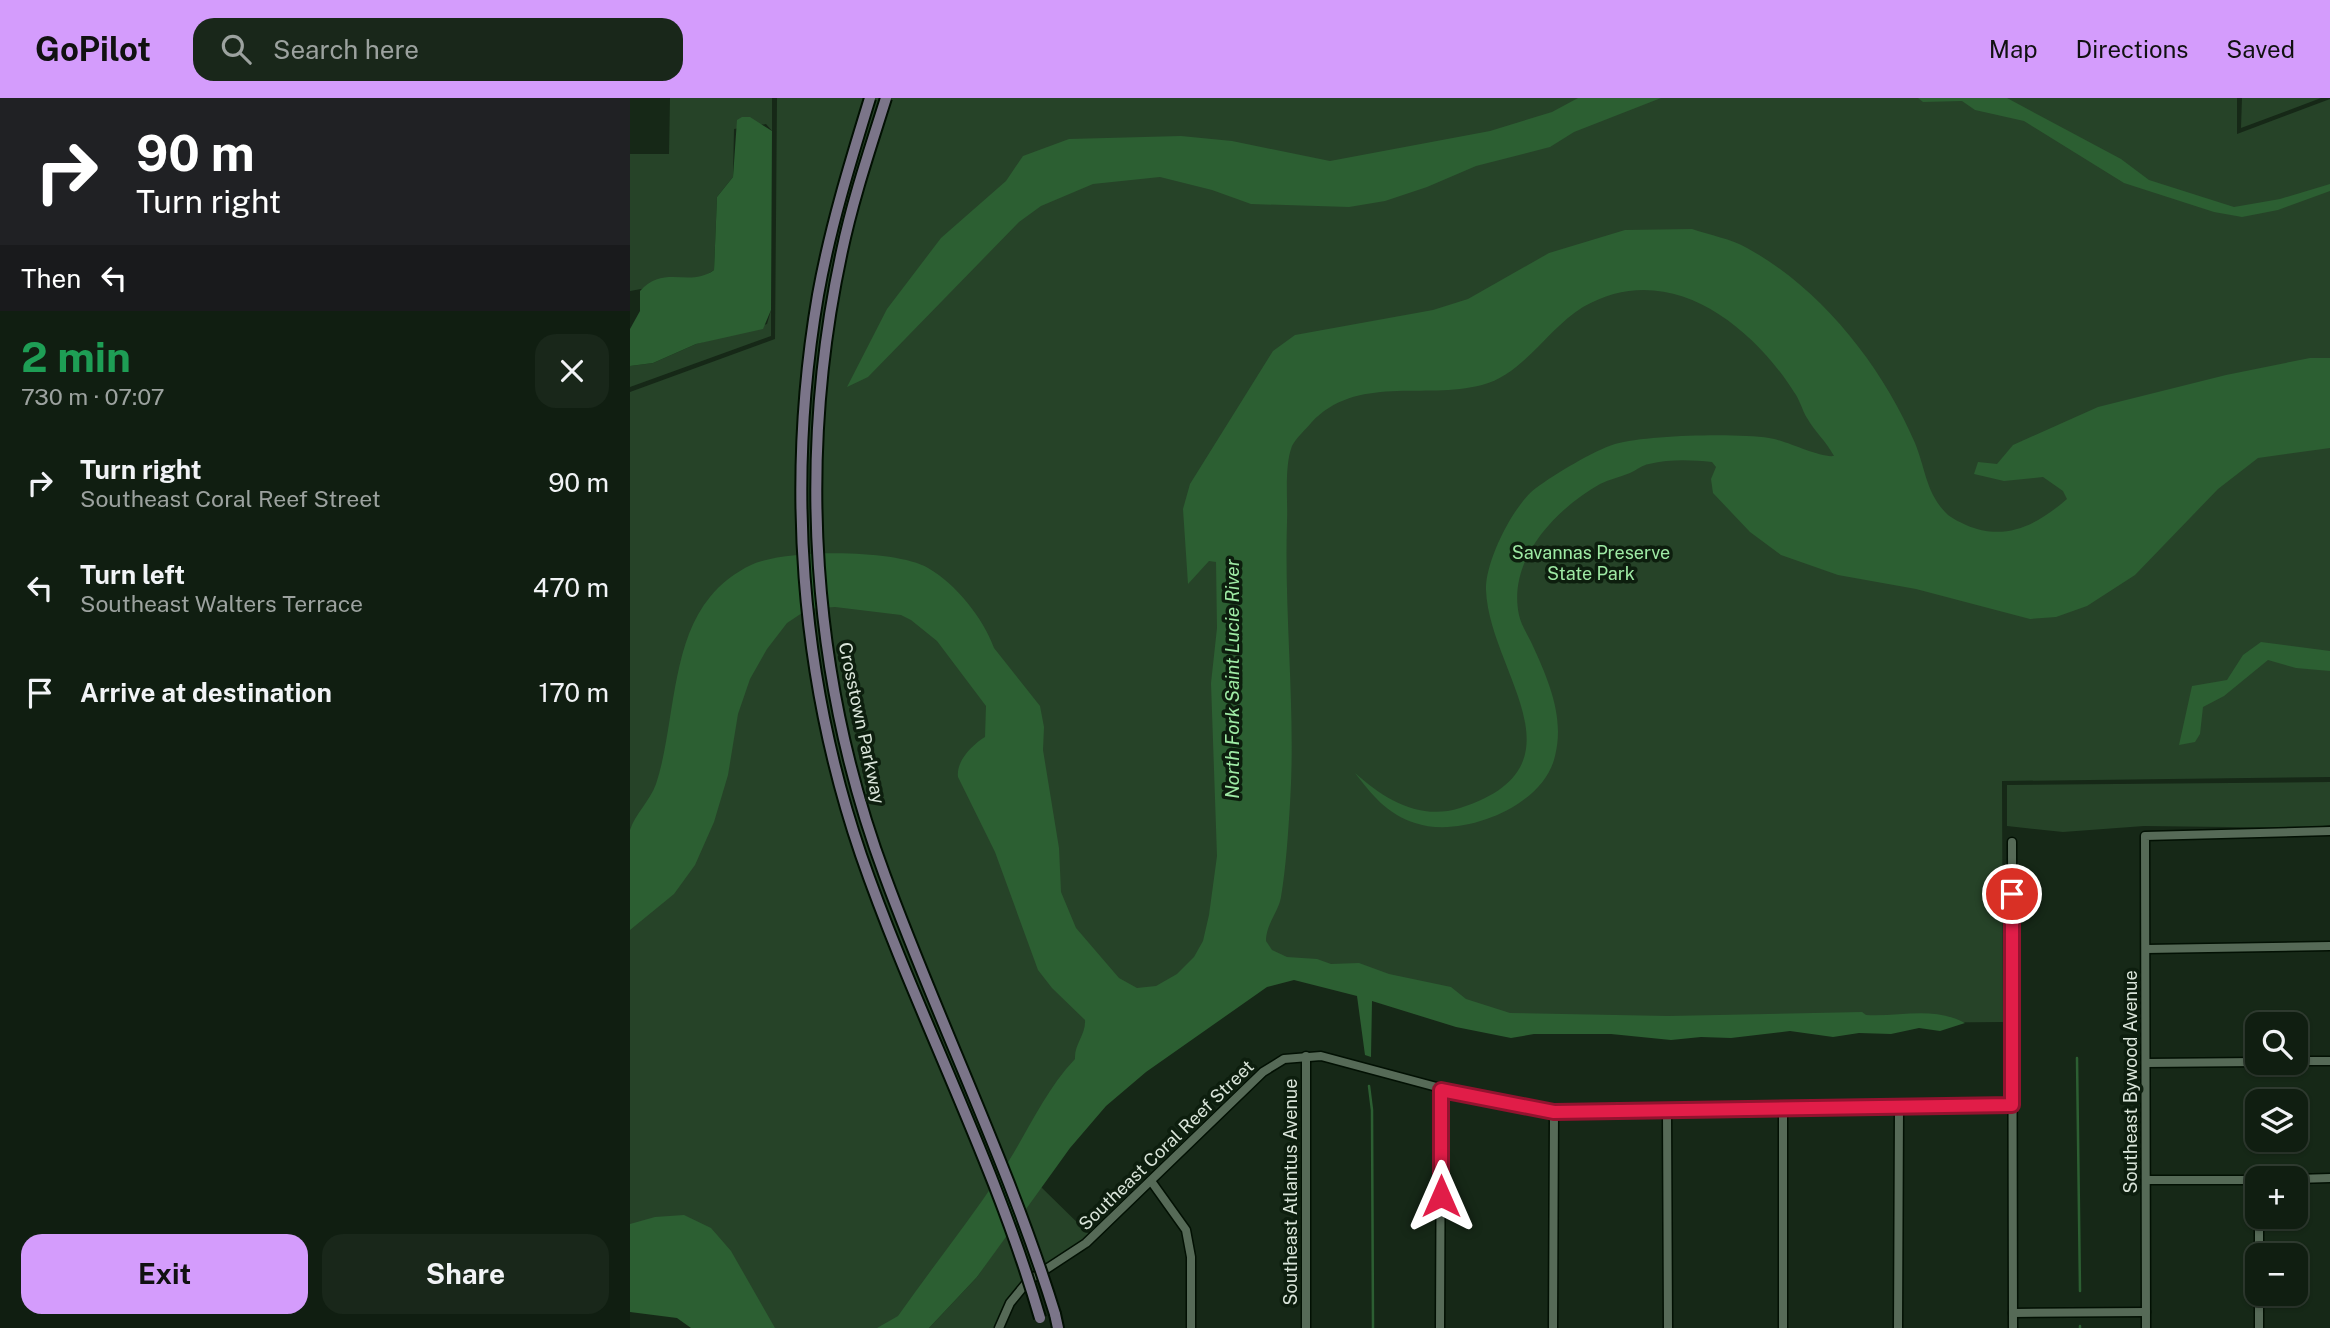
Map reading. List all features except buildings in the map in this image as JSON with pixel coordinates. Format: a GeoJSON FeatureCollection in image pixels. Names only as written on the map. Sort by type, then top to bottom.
{"type":"FeatureCollection","features":[{"type":"Feature","properties":{"kind":"main road","name":"Crosstown Parkway"},"geometry":{"type":"LineString","coordinates":[[870,98],[830,237],[809,356],[801,496],[809,623],[825,723],[862,855],[1010,1228],[1041,1323]]}},
{"type":"Feature","properties":{"kind":"main road","name":"Crosstown Parkway"},"geometry":{"type":"LineString","coordinates":[[886,98],[842,249],[822,374],[816,518],[825,635],[844,737],[875,848],[1029,1237],[1058,1328]]}},
{"type":"Feature","properties":{"kind":"street","name":"Southeast Bywood Avenue"},"geometry":{"type":"LineString","coordinates":[[2146,1328],[2145,836],[2330,831]]}},
{"type":"Feature","properties":{"kind":"street"},"geometry":{"type":"LineString","coordinates":[[2012,842],[2012,1328]]}},
{"type":"Feature","properties":{"kind":"street"},"geometry":{"type":"LineString","coordinates":[[2146,949],[2330,946]]}},
{"type":"Feature","properties":{"kind":"street","name":"Southeast Atlantus Avenue"},"geometry":{"type":"LineString","coordinates":[[1306,1056],[1306,1328]]}},
{"type":"Feature","properties":{"kind":"street","name":"Southeast Coral Reef Street"},"geometry":{"type":"LineString","coordinates":[[999,1328],[1010,1303],[1028,1281],[1081,1248],[1263,1072],[1284,1059],[1321,1056],[1441,1090],[1554,1112],[2012,1105]]}},
{"type":"Feature","properties":{"kind":"street"},"geometry":{"type":"LineString","coordinates":[[2308,1061],[2330,1061]]}},
{"type":"Feature","properties":{"kind":"street"},"geometry":{"type":"LineString","coordinates":[[2146,1063],[2245,1062]]}},
{"type":"Feature","properties":{"kind":"street"},"geometry":{"type":"LineString","coordinates":[[1440,1328],[1441,1090]]}},
{"type":"Feature","properties":{"kind":"street"},"geometry":{"type":"LineString","coordinates":[[1898,1328],[1899,1108]]}},
{"type":"Feature","properties":{"kind":"street"},"geometry":{"type":"LineString","coordinates":[[1783,1110],[1783,1328]]}},
{"type":"Feature","properties":{"kind":"street"},"geometry":{"type":"LineString","coordinates":[[1553,1328],[1554,1112]]}},
{"type":"Feature","properties":{"kind":"street"},"geometry":{"type":"LineString","coordinates":[[1667,1112],[1668,1328]]}},
{"type":"Feature","properties":{"kind":"street"},"geometry":{"type":"LineString","coordinates":[[2308,1179],[2330,1178]]}},
{"type":"Feature","properties":{"kind":"street"},"geometry":{"type":"LineString","coordinates":[[2146,1180],[2245,1180]]}},
{"type":"Feature","properties":{"kind":"street"},"geometry":{"type":"LineString","coordinates":[[1151,1181],[1186,1230],[1191,1257],[1191,1328]]}},
{"type":"Feature","properties":{"kind":"street"},"geometry":{"type":"LineString","coordinates":[[2259,1306],[2259,1328]]}},
{"type":"Feature","properties":{"kind":"street"},"geometry":{"type":"LineString","coordinates":[[2013,1313],[2146,1312]]}},
{"type":"Feature","properties":{"kind":"green space"},"geometry":{"type":"Polygon","coordinates":[[[670,98],[772,98],[772,131],[766,124],[734,129],[733,177],[717,197],[714,270],[702,278],[630,291],[630,154],[669,154],[670,98]]]}},
{"type":"Feature","properties":{"kind":"green space","name":"Savannas Preserve State Park"},"geometry":{"type":"Polygon","coordinates":[[[777,98],[2237,98],[2237,134],[2330,99],[2330,777],[2002,781],[2003,1022],[1554,1026],[1248,956],[1211,978],[899,1328],[736,1328],[630,1273],[630,392],[775,339],[777,98]]]}},
{"type":"Feature","properties":{"kind":"green space"},"geometry":{"type":"Polygon","coordinates":[[[2242,98],[2321,98],[2241,128],[2242,98]]]}},
{"type":"Feature","properties":{"kind":"green space"},"geometry":{"type":"Polygon","coordinates":[[[771,310],[771,336],[630,387],[630,366],[653,363],[696,344],[767,324],[771,310]]]}},
{"type":"Feature","properties":{"kind":"green space"},"geometry":{"type":"Polygon","coordinates":[[[2330,782],[2330,825],[2309,828],[2144,826],[2063,832],[2007,826],[2007,785],[2330,782]]]}},
{"type":"Feature","properties":{"kind":"green space"},"geometry":{"type":"Polygon","coordinates":[[[1040,1186],[1090,1235],[1032,1275],[1007,1303],[994,1328],[929,1328],[977,1277],[1040,1186]]]}},
{"type":"Feature","properties":{"kind":"water"},"geometry":{"type":"Polygon","coordinates":[[[1578,98],[1661,98],[1574,132],[1550,147],[1476,166],[1385,201],[1349,207],[1251,204],[1212,190],[1160,177],[1093,184],[1041,206],[1019,222],[868,377],[847,387],[887,309],[941,238],[1006,181],[1023,156],[1069,139],[1181,136],[1232,141],[1330,161],[1490,131],[1552,112],[1578,98]]]}},
{"type":"Feature","properties":{"kind":"water"},"geometry":{"type":"Polygon","coordinates":[[[1918,98],[2007,98],[2121,159],[2149,180],[2234,207],[2280,199],[2330,184],[2330,191],[2278,210],[2242,217],[2214,212],[2124,183],[2024,121],[1975,110],[1962,101],[1923,102],[1918,98]]]}},
{"type":"Feature","properties":{"kind":"water"},"geometry":{"type":"Polygon","coordinates":[[[750,117],[772,131],[771,310],[763,329],[696,344],[653,363],[630,366],[630,329],[640,311],[640,291],[658,279],[696,277],[714,270],[717,197],[733,177],[737,120],[750,117]]]}},
{"type":"Feature","properties":{"kind":"water","name":"North Fork Saint Lucie River"},"geometry":{"type":"Polygon","coordinates":[[[1692,229],[1747,248],[1774,265],[1824,307],[1867,358],[1885,386],[1915,443],[1935,499],[1948,515],[1980,530],[1994,532],[2020,528],[2044,516],[2067,499],[2063,491],[2043,477],[2004,481],[1974,474],[1978,462],[1997,464],[2013,445],[2098,407],[2226,375],[2310,358],[2330,358],[2330,448],[2258,458],[2218,489],[2135,575],[2087,606],[2056,617],[2030,619],[1916,589],[1838,575],[1781,555],[1750,532],[1713,493],[1711,479],[1716,467],[1712,462],[1681,460],[1644,465],[1604,482],[1567,507],[1538,538],[1520,574],[1517,594],[1519,615],[1544,671],[1553,698],[1558,727],[1555,756],[1548,774],[1535,790],[1518,804],[1498,815],[1477,822],[1434,827],[1415,823],[1388,809],[1355,773],[1390,799],[1431,812],[1460,808],[1499,790],[1520,768],[1527,742],[1523,714],[1491,621],[1486,590],[1490,564],[1502,534],[1527,496],[1544,482],[1585,457],[1606,447],[1629,441],[1692,436],[1754,436],[1834,456],[1805,415],[1794,392],[1754,343],[1730,322],[1704,305],[1675,294],[1645,290],[1614,294],[1583,307],[1523,361],[1497,379],[1482,385],[1460,389],[1370,393],[1349,398],[1329,408],[1298,437],[1292,446],[1288,464],[1287,557],[1292,734],[1290,804],[1281,897],[1266,941],[1272,950],[1287,957],[1317,959],[1331,964],[1359,963],[1389,974],[1451,987],[1466,999],[1510,1013],[1668,1016],[1917,1013],[1941,1015],[1965,1023],[1940,1031],[1919,1028],[1891,1034],[1859,1033],[1833,1037],[1790,1031],[1731,1038],[1671,1040],[1611,1034],[1534,1034],[1511,1038],[1456,1027],[1372,1001],[1371,1057],[1365,1055],[1357,996],[1294,980],[1267,987],[1146,1072],[1106,1106],[1070,1148],[977,1277],[929,1328],[877,1328],[898,1316],[999,1176],[1053,1087],[1075,1059],[1085,1020],[1052,988],[1038,970],[995,852],[958,777],[966,754],[985,737],[986,706],[937,641],[901,615],[835,607],[808,609],[787,623],[767,649],[750,679],[738,714],[728,775],[714,822],[695,865],[674,894],[630,930],[630,830],[656,784],[680,662],[697,616],[710,597],[729,579],[751,565],[788,556],[813,554],[891,557],[928,568],[949,583],[976,614],[994,648],[1040,706],[1044,727],[1043,750],[1059,848],[1061,892],[1076,928],[1119,978],[1137,988],[1156,986],[1177,974],[1194,957],[1203,941],[1217,856],[1211,683],[1217,628],[1216,562],[1209,561],[1188,584],[1183,509],[1190,484],[1273,351],[1295,335],[1433,310],[1468,299],[1549,253],[1625,230],[1692,229]]]}},
{"type":"Feature","properties":{"kind":"water"},"geometry":{"type":"Polygon","coordinates":[[[2261,642],[2330,651],[2330,671],[2296,668],[2268,660],[2224,696],[2203,707],[2200,734],[2195,742],[2179,745],[2192,686],[2227,680],[2243,655],[2261,642]]]}},
{"type":"Feature","properties":{"kind":"water"},"geometry":{"type":"Polygon","coordinates":[[[684,1215],[711,1228],[731,1251],[775,1328],[691,1328],[677,1318],[630,1312],[630,1224],[655,1217],[684,1215]]]}},
{"type":"Feature","properties":{"kind":"waterway"},"geometry":{"type":"LineString","coordinates":[[2077,1058],[2080,1291]]}},
{"type":"Feature","properties":{"kind":"waterway"},"geometry":{"type":"LineString","coordinates":[[1369,1086],[1372,1110],[1373,1328]]}},
{"type":"Feature","properties":{"kind":"route"},"geometry":{"type":"LineString","coordinates":[[1441,1196],[1441,1090],[1554,1112],[2012,1105],[2012,894]]}}]}
